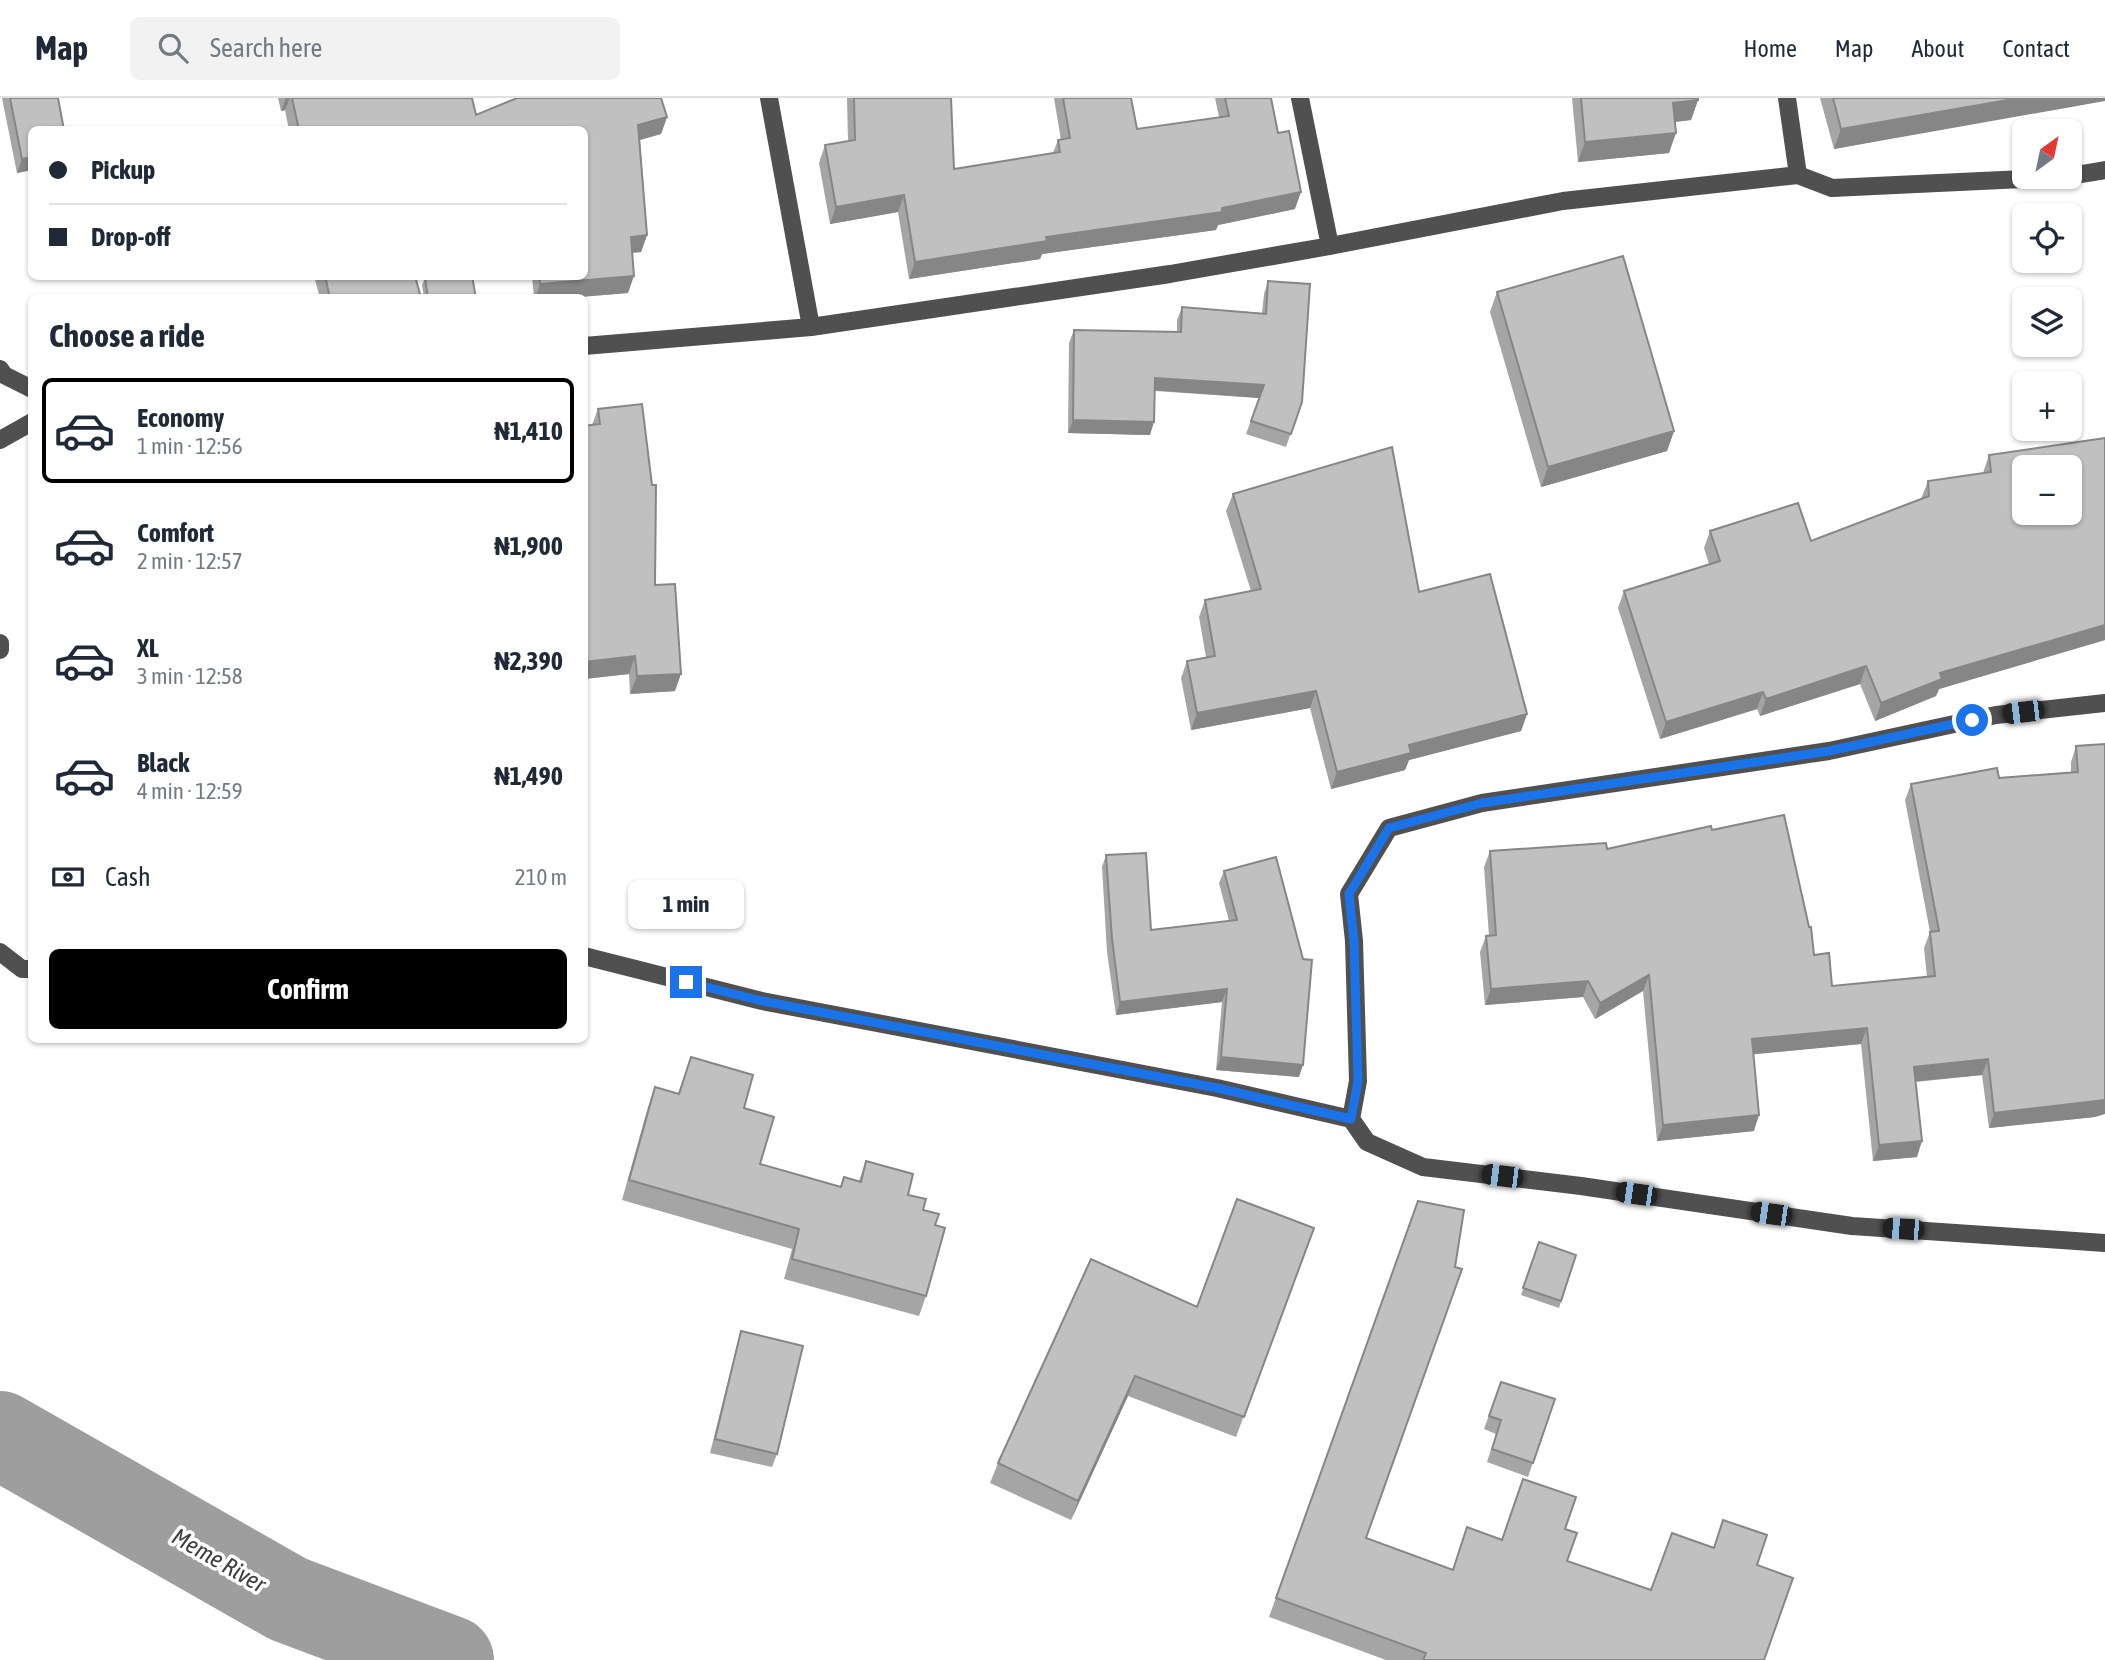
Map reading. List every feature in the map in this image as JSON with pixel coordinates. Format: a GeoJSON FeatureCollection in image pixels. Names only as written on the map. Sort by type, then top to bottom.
{"type":"FeatureCollection","features":[{"type":"Feature","properties":{"kind":"street"},"geometry":{"type":"LineString","coordinates":[[769,98],[811,327]]}},
{"type":"Feature","properties":{"kind":"street"},"geometry":{"type":"LineString","coordinates":[[1300,98],[1330,246]]}},
{"type":"Feature","properties":{"kind":"street"},"geometry":{"type":"LineString","coordinates":[[1787,98],[1798,175]]}},
{"type":"Feature","properties":{"kind":"street"},"geometry":{"type":"LineString","coordinates":[[2082,174],[2105,170]]}},
{"type":"Feature","properties":{"kind":"street"},"geometry":{"type":"LineString","coordinates":[[588,346],[811,327],[1170,274],[1563,201],[1798,175],[1832,188],[2012,179]]}},
{"type":"Feature","properties":{"kind":"street"},"geometry":{"type":"LineString","coordinates":[[1,377],[28,387]]}},
{"type":"Feature","properties":{"kind":"street"},"geometry":{"type":"LineString","coordinates":[[0,440],[28,424]]}},
{"type":"Feature","properties":{"kind":"street"},"geometry":{"type":"LineString","coordinates":[[0,643],[0,650]]}},
{"type":"Feature","properties":{"kind":"street"},"geometry":{"type":"LineString","coordinates":[[1351,1119],[1358,1081],[1354,941],[1349,894],[1389,828],[1482,803],[1829,751],[1996,715],[2105,703]]}},
{"type":"Feature","properties":{"kind":"street"},"geometry":{"type":"LineString","coordinates":[[0,952],[22,968],[28,969]]}},
{"type":"Feature","properties":{"kind":"street"},"geometry":{"type":"LineString","coordinates":[[588,958],[762,1001],[1217,1088],[1351,1119],[1367,1142],[1423,1167],[1581,1186],[1852,1226],[2105,1243]]}},
{"type":"Feature","properties":{"kind":"building"},"geometry":{"type":"Polygon","coordinates":[[[10,98],[58,98],[63,126],[28,126],[28,158],[22,159],[10,98]]]}},
{"type":"Feature","properties":{"kind":"building"},"geometry":{"type":"Polygon","coordinates":[[[292,98],[472,98],[476,115],[517,98],[661,98],[667,117],[638,125],[647,235],[631,237],[634,276],[588,280],[588,126],[298,126],[292,98]]]}},
{"type":"Feature","properties":{"kind":"building"},"geometry":{"type":"Polygon","coordinates":[[[854,98],[951,98],[954,169],[1060,152],[1058,140],[1070,138],[1063,98],[1131,98],[1137,129],[1229,116],[1225,98],[1271,98],[1278,133],[1289,131],[1301,192],[1222,208],[1222,212],[1046,237],[1047,241],[915,262],[904,195],[836,207],[825,145],[855,140],[854,98]]]}},
{"type":"Feature","properties":{"kind":"building"},"geometry":{"type":"Polygon","coordinates":[[[1581,98],[1698,100],[1673,103],[1676,133],[1585,142],[1581,98]]]}},
{"type":"Feature","properties":{"kind":"building"},"geometry":{"type":"Polygon","coordinates":[[[1833,98],[2019,98],[1841,129],[1833,98]]]}},
{"type":"Feature","properties":{"kind":"building"},"geometry":{"type":"Polygon","coordinates":[[[1623,256],[1674,431],[1548,467],[1497,292],[1623,256]]]}},
{"type":"Feature","properties":{"kind":"building"},"geometry":{"type":"Polygon","coordinates":[[[326,280],[416,280],[420,294],[329,294],[326,280]]]}},
{"type":"Feature","properties":{"kind":"building"},"geometry":{"type":"Polygon","coordinates":[[[425,280],[473,280],[475,294],[427,294],[425,280]]]}},
{"type":"Feature","properties":{"kind":"building"},"geometry":{"type":"Polygon","coordinates":[[[540,280],[587,280],[540,284],[540,280]]]}},
{"type":"Feature","properties":{"kind":"building"},"geometry":{"type":"Polygon","coordinates":[[[1268,281],[1310,284],[1302,402],[1291,434],[1251,421],[1264,385],[1155,378],[1154,422],[1073,420],[1074,330],[1181,332],[1182,307],[1266,314],[1268,281]]]}},
{"type":"Feature","properties":{"kind":"building"},"geometry":{"type":"Polygon","coordinates":[[[642,404],[652,485],[656,485],[655,585],[675,584],[681,674],[637,676],[635,656],[588,662],[588,426],[600,424],[598,409],[642,404]]]}},
{"type":"Feature","properties":{"kind":"building"},"geometry":{"type":"Polygon","coordinates":[[[2105,438],[2105,625],[1940,673],[1942,679],[1881,703],[1866,666],[1766,699],[1763,692],[1666,722],[1624,591],[1720,561],[1710,531],[1798,503],[1811,541],[1929,496],[1928,481],[1991,472],[1989,455],[2105,438]]]}},
{"type":"Feature","properties":{"kind":"building"},"geometry":{"type":"Polygon","coordinates":[[[1392,447],[1419,592],[1490,574],[1527,714],[1409,745],[1411,753],[1337,772],[1316,691],[1197,713],[1187,661],[1215,656],[1205,600],[1261,589],[1233,494],[1392,447]]]}},
{"type":"Feature","properties":{"kind":"building"},"geometry":{"type":"Polygon","coordinates":[[[2105,744],[2105,1100],[1994,1113],[1988,1059],[1914,1067],[1922,1141],[1879,1145],[1867,1028],[1752,1039],[1759,1115],[1663,1125],[1649,975],[1600,1003],[1588,981],[1491,989],[1486,936],[1496,935],[1490,851],[1606,843],[1607,849],[1711,826],[1712,830],[1784,815],[1811,927],[1814,955],[1829,953],[1832,986],[1935,976],[1930,932],[1939,931],[1911,784],[1997,768],[1999,778],[2078,772],[2076,746],[2105,744]]]}},
{"type":"Feature","properties":{"kind":"building"},"geometry":{"type":"Polygon","coordinates":[[[1146,853],[1151,930],[1237,920],[1224,871],[1276,857],[1303,959],[1312,960],[1303,1065],[1221,1057],[1227,989],[1120,1002],[1106,855],[1146,853]]]}},
{"type":"Feature","properties":{"kind":"building"},"geometry":{"type":"Polygon","coordinates":[[[691,1057],[753,1075],[744,1108],[774,1117],[760,1164],[841,1187],[844,1177],[861,1182],[866,1161],[913,1174],[908,1195],[926,1199],[923,1210],[939,1214],[935,1225],[945,1228],[926,1296],[792,1259],[799,1229],[629,1180],[655,1087],[679,1094],[691,1057]]]}},
{"type":"Feature","properties":{"kind":"building"},"geometry":{"type":"Polygon","coordinates":[[[1237,1199],[1314,1228],[1244,1417],[1135,1376],[1078,1501],[998,1463],[1091,1259],[1197,1307],[1237,1199]]]}},
{"type":"Feature","properties":{"kind":"building"},"geometry":{"type":"Polygon","coordinates":[[[1418,1201],[1464,1210],[1455,1267],[1462,1269],[1366,1538],[1453,1570],[1467,1527],[1502,1540],[1523,1479],[1576,1497],[1565,1529],[1577,1533],[1567,1561],[1651,1590],[1672,1533],[1714,1548],[1723,1520],[1767,1535],[1757,1565],[1793,1578],[1764,1660],[1423,1660],[1426,1653],[1276,1598],[1418,1201]]]}},
{"type":"Feature","properties":{"kind":"building"},"geometry":{"type":"Polygon","coordinates":[[[1539,1242],[1576,1255],[1561,1301],[1523,1288],[1539,1242]]]}},
{"type":"Feature","properties":{"kind":"building"},"geometry":{"type":"Polygon","coordinates":[[[741,1331],[803,1346],[777,1454],[715,1439],[741,1331]]]}},
{"type":"Feature","properties":{"kind":"building"},"geometry":{"type":"Polygon","coordinates":[[[1501,1382],[1555,1399],[1533,1463],[1492,1449],[1501,1420],[1489,1416],[1501,1382]]]}},
{"type":"Feature","properties":{"kind":"waterway","name":"Meme River"},"geometry":{"type":"LineString","coordinates":[[0,1435],[288,1599],[450,1660]]}},
{"type":"Feature","properties":{"kind":"route"},"geometry":{"type":"LineString","coordinates":[[686,982],[762,1001],[1217,1088],[1351,1119],[1358,1081],[1354,941],[1349,894],[1389,828],[1482,803],[1829,751],[1972,720]]}}]}
